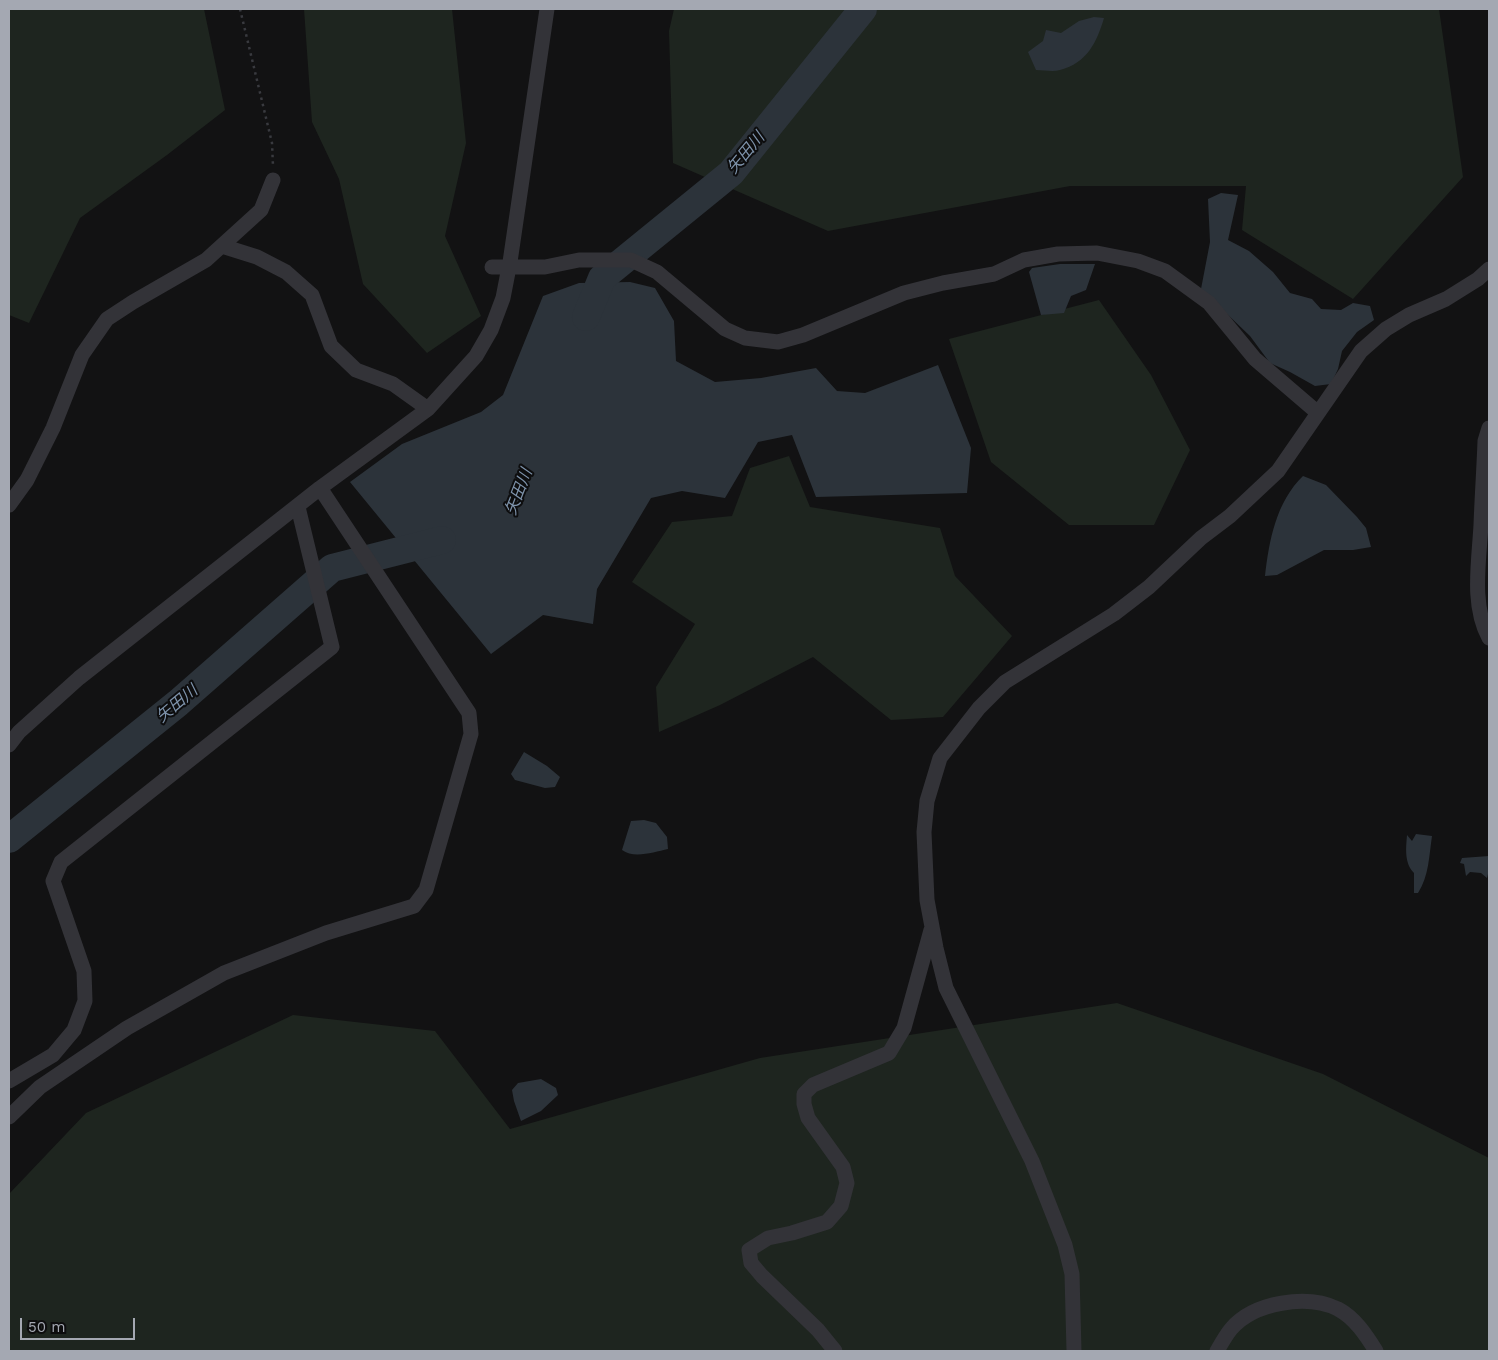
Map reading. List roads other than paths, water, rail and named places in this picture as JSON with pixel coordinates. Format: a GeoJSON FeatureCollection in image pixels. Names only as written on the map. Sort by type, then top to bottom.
{"type":"FeatureCollection","features":[{"type":"Feature","properties":{"kind":"street"},"geometry":{"type":"LineString","coordinates":[[9,745],[19,732],[79,678],[320,488],[428,409],[476,356],[491,330],[503,298],[547,9]]}},
{"type":"Feature","properties":{"kind":"street"},"geometry":{"type":"LineString","coordinates":[[9,505],[28,480],[53,428],[82,356],[107,319],[206,260],[261,210],[273,180]]}},
{"type":"Feature","properties":{"kind":"street"},"geometry":{"type":"LineString","coordinates":[[222,246],[257,257],[286,272],[312,295],[331,346],[356,370],[393,384],[428,409]]}},
{"type":"Feature","properties":{"kind":"street"},"geometry":{"type":"LineString","coordinates":[[492,267],[546,267],[579,260],[631,260],[657,272],[725,329],[745,338],[778,342],[803,335],[904,294],[943,283],[994,274],[1024,260],[1058,254],[1097,253],[1138,261],[1165,271],[1209,304],[1255,358],[1318,413]]}},
{"type":"Feature","properties":{"kind":"street"},"geometry":{"type":"LineString","coordinates":[[1074,1351],[1072,1274],[1065,1245],[1032,1161],[946,988],[927,900],[924,832],[927,802],[940,758],[979,708],[1005,682],[1114,614],[1149,586],[1201,538],[1230,516],[1278,471],[1361,351],[1386,329],[1409,315],[1446,299],[1489,270]]}},
{"type":"Feature","properties":{"kind":"street"},"geometry":{"type":"LineString","coordinates":[[1489,428],[1486,440],[1478,568],[1484,596],[1482,626],[1489,638]]}},
{"type":"Feature","properties":{"kind":"street"},"geometry":{"type":"LineString","coordinates":[[9,1118],[40,1087],[127,1028],[224,973],[326,933],[414,906],[426,890],[470,734],[469,713],[320,488]]}},
{"type":"Feature","properties":{"kind":"street"},"geometry":{"type":"LineString","coordinates":[[9,1081],[53,1055],[74,1030],[85,1001],[84,971],[53,881],[61,862],[332,647],[298,507]]}},
{"type":"Feature","properties":{"kind":"street"},"geometry":{"type":"LineString","coordinates":[[835,1351],[818,1330],[762,1276],[751,1263],[749,1250],[768,1238],[827,1222],[841,1206],[847,1183],[843,1167],[808,1118],[804,1104],[804,1094],[813,1085],[889,1053],[904,1028],[932,926]]}},
{"type":"Feature","properties":{"kind":"street"},"geometry":{"type":"LineString","coordinates":[[1217,1351],[1232,1328],[1255,1311],[1278,1304],[1300,1301],[1318,1303],[1338,1310],[1356,1323],[1376,1351]]}},
{"type":"Feature","properties":{"kind":"water"},"geometry":{"type":"Polygon","coordinates":[[[1094,17],[1104,18],[1094,43],[1084,57],[1069,67],[1060,70],[1036,70],[1028,52],[1043,41],[1046,30],[1061,33],[1079,21],[1094,17]]]}},
{"type":"Feature","properties":{"kind":"water"},"geometry":{"type":"Polygon","coordinates":[[[1221,193],[1238,195],[1228,240],[1249,251],[1273,272],[1290,293],[1312,299],[1321,309],[1341,310],[1353,303],[1370,306],[1374,320],[1357,332],[1342,351],[1338,369],[1331,384],[1315,386],[1270,363],[1250,336],[1201,289],[1210,242],[1208,199],[1221,193]]]}},
{"type":"Feature","properties":{"kind":"water"},"geometry":{"type":"Polygon","coordinates":[[[1060,264],[1095,264],[1086,290],[1071,296],[1064,313],[1041,315],[1029,272],[1032,268],[1060,264]]]}},
{"type":"Feature","properties":{"kind":"water"},"geometry":{"type":"Polygon","coordinates":[[[630,282],[655,288],[674,321],[676,361],[715,382],[761,378],[816,368],[837,391],[865,393],[938,365],[971,448],[967,493],[816,497],[792,435],[758,442],[725,498],[682,491],[651,498],[597,589],[593,624],[543,615],[491,654],[350,482],[402,444],[481,412],[503,395],[543,296],[579,283],[630,282]]]}},
{"type":"Feature","properties":{"kind":"water"},"geometry":{"type":"Polygon","coordinates":[[[1303,476],[1326,485],[1357,517],[1366,528],[1371,547],[1353,550],[1324,550],[1277,575],[1265,576],[1275,523],[1286,498],[1303,476]]]}},
{"type":"Feature","properties":{"kind":"water"},"geometry":{"type":"Polygon","coordinates":[[[524,752],[547,766],[560,777],[555,787],[545,788],[515,780],[511,774],[524,752]]]}},
{"type":"Feature","properties":{"kind":"water"},"geometry":{"type":"Polygon","coordinates":[[[644,820],[656,823],[667,837],[668,849],[638,854],[627,853],[622,850],[631,821],[644,820]]]}},
{"type":"Feature","properties":{"kind":"water"},"geometry":{"type":"Polygon","coordinates":[[[1416,834],[1432,836],[1422,886],[1418,893],[1414,893],[1414,873],[1407,860],[1406,850],[1407,835],[1412,841],[1416,834]]]}},
{"type":"Feature","properties":{"kind":"water"},"geometry":{"type":"Polygon","coordinates":[[[1489,856],[1487,878],[1481,873],[1470,872],[1466,876],[1464,864],[1460,863],[1462,858],[1489,856]]]}},
{"type":"Feature","properties":{"kind":"water"},"geometry":{"type":"Polygon","coordinates":[[[541,1079],[556,1088],[558,1095],[541,1111],[521,1121],[512,1090],[518,1083],[541,1079]]]}},
{"type":"Feature","properties":{"kind":"waterway","name":"矢田川"},"geometry":{"type":"LineString","coordinates":[[586,317],[602,278],[731,173],[863,9]]}},
{"type":"Feature","properties":{"kind":"waterway","name":"矢田川"},"geometry":{"type":"LineString","coordinates":[[9,839],[178,703],[332,568],[442,540]]}}]}
